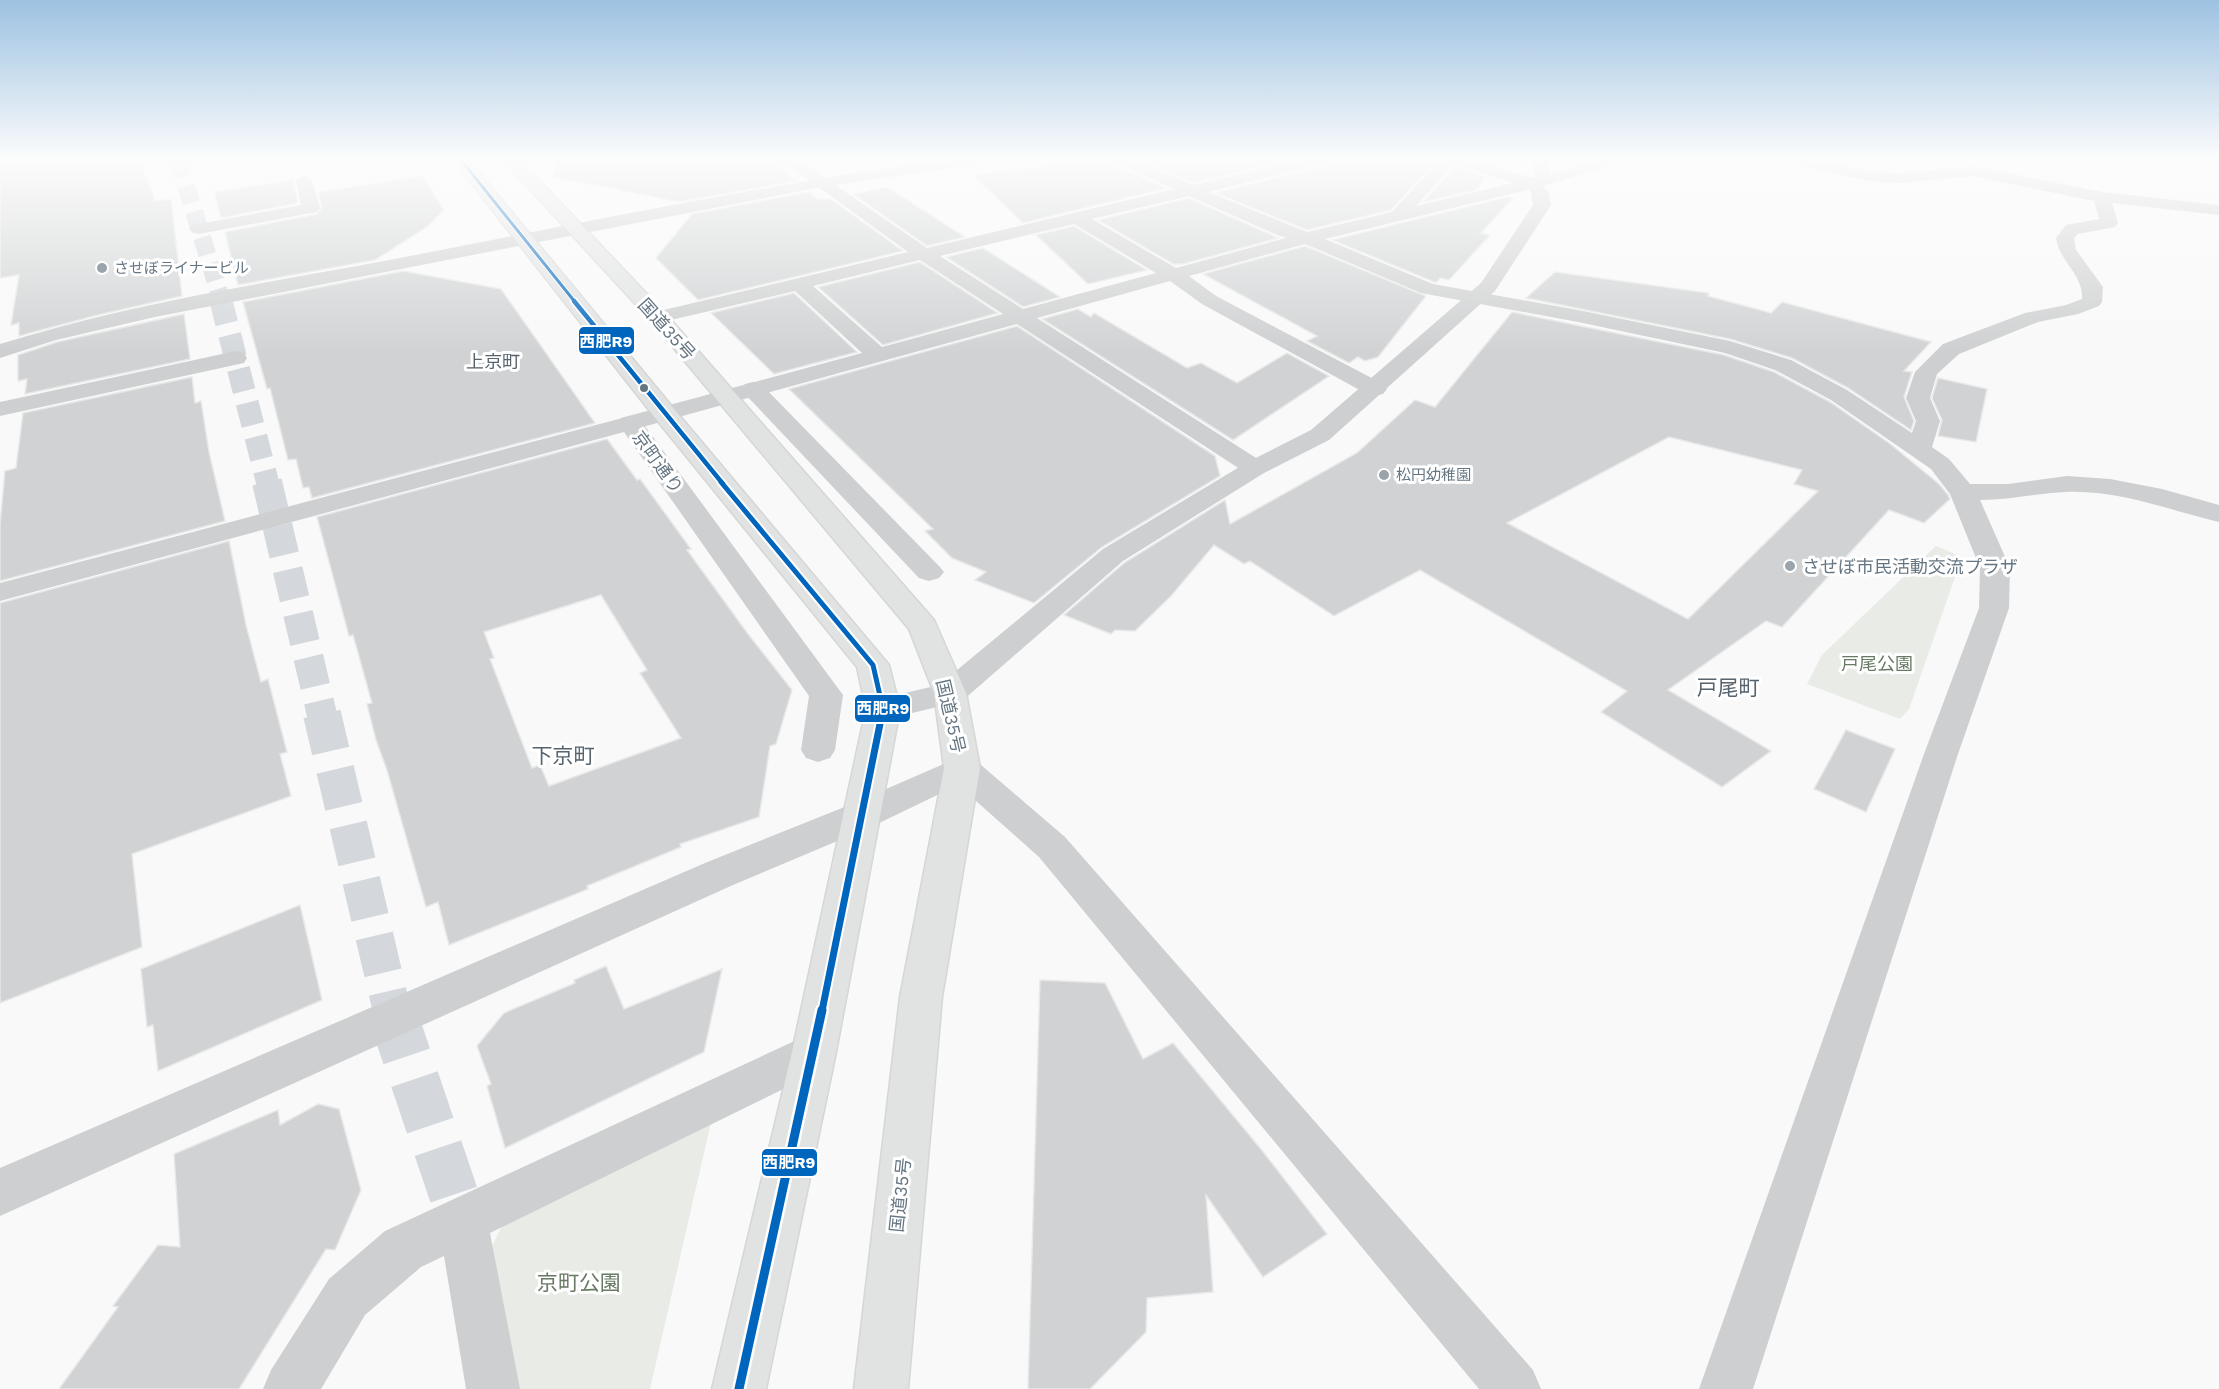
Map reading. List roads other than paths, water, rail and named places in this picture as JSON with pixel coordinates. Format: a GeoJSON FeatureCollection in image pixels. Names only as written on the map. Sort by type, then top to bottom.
{"type":"FeatureCollection","features":[{"type":"Feature","properties":{"kind":"highway"},"geometry":{"type":"LineString","coordinates":[[514,225],[665,414],[873,665],[883,709],[814,1052],[739,1389]]}},
{"type":"Feature","properties":{"kind":"highway","name":"国道35号"},"geometry":{"type":"LineString","coordinates":[[570,225],[658,317],[740,392],[923,627],[950,693],[962,768],[921,997],[881,1389]]}},
{"type":"Feature","properties":{"kind":"street"},"geometry":{"type":"LineString","coordinates":[[200,229],[222,225]]}},
{"type":"Feature","properties":{"kind":"street"},"geometry":{"type":"LineString","coordinates":[[0,351],[50,335],[155,311],[596,225]]}},
{"type":"Feature","properties":{"kind":"street"},"geometry":{"type":"LineString","coordinates":[[882,225],[1255,468]]}},
{"type":"Feature","properties":{"kind":"street"},"geometry":{"type":"LineString","coordinates":[[658,317],[1049,225]]}},
{"type":"Feature","properties":{"kind":"street"},"geometry":{"type":"LineString","coordinates":[[1089,225],[1174,274],[1209,300],[1376,388]]}},
{"type":"Feature","properties":{"kind":"street"},"geometry":{"type":"LineString","coordinates":[[1269,225],[1428,289],[1578,316],[1755,354],[1784,365],[1839,395],[1920,448],[1940,464],[1963,492],[1995,568],[1994,608],[1941,754],[1726,1389]]}},
{"type":"Feature","properties":{"kind":"street"},"geometry":{"type":"LineString","coordinates":[[630,423],[1357,225]]}},
{"type":"Feature","properties":{"kind":"street"},"geometry":{"type":"LineString","coordinates":[[883,709],[950,693],[1113,555],[1255,468],[1320,435],[1488,287],[1529,225]]}},
{"type":"Feature","properties":{"kind":"street"},"geometry":{"type":"LineString","coordinates":[[1920,448],[1928,421],[1918,398],[1926,372],[1951,349],[2013,326],[2032,316],[2071,310],[2092,302],[2093,287],[2067,250],[2065,238],[2072,229],[2098,225]]}},
{"type":"Feature","properties":{"kind":"street"},"geometry":{"type":"LineString","coordinates":[[799,284],[879,356]]}},
{"type":"Feature","properties":{"kind":"street"},"geometry":{"type":"LineString","coordinates":[[0,396],[234,352],[0,409]]}},
{"type":"Feature","properties":{"kind":"street"},"geometry":{"type":"LineString","coordinates":[[740,392],[929,572]]}},
{"type":"Feature","properties":{"kind":"street","name":"京町通り"},"geometry":{"type":"LineString","coordinates":[[0,592],[630,423],[826,695],[818,750]]}},
{"type":"Feature","properties":{"kind":"street"},"geometry":{"type":"LineString","coordinates":[[1963,492],[2008,492],[2067,484],[2110,487],[2162,497],[2219,514]]}},
{"type":"Feature","properties":{"kind":"street"},"geometry":{"type":"LineString","coordinates":[[0,1192],[719,874],[860,816],[962,768],[1052,847],[1514,1389]]}},
{"type":"Feature","properties":{"kind":"street"},"geometry":{"type":"LineString","coordinates":[[290,1389],[347,1297],[403,1249],[814,1052]]}},
{"type":"Feature","properties":{"kind":"street"},"geometry":{"type":"LineString","coordinates":[[463,1222],[493,1389]]}},
{"type":"Feature","properties":{"kind":"tunnel"},"geometry":{"type":"LineString","coordinates":[[198,225],[222,302]]}},
{"type":"Feature","properties":{"kind":"tunnel"},"geometry":{"type":"LineString","coordinates":[[221,301],[268,484]]}},
{"type":"Feature","properties":{"kind":"tunnel"},"geometry":{"type":"LineString","coordinates":[[267,482],[322,715]]}},
{"type":"Feature","properties":{"kind":"tunnel"},"geometry":{"type":"LineString","coordinates":[[322,714],[392,1011]]}},
{"type":"Feature","properties":{"kind":"tunnel"},"geometry":{"type":"LineString","coordinates":[[391,1010],[463,1222]]}},
{"type":"Feature","properties":{"kind":"place","name":"させぼライナービル"},"geometry":{"type":"Point","coordinates":[102,268]}},
{"type":"Feature","properties":{"kind":"place","name":"松円幼稚園"},"geometry":{"type":"Point","coordinates":[1384,475]}},
{"type":"Feature","properties":{"kind":"place","name":"させぼ市民活動交流プラザ"},"geometry":{"type":"Point","coordinates":[1790,566]}},
{"type":"Feature","properties":{"kind":"district","name":"上京町"},"geometry":{"type":"Point","coordinates":[493,361]}},
{"type":"Feature","properties":{"kind":"district","name":"戸尾町"},"geometry":{"type":"Point","coordinates":[1728,687]}},
{"type":"Feature","properties":{"kind":"district","name":"下京町"},"geometry":{"type":"Point","coordinates":[563,755]}},
{"type":"Feature","properties":{"kind":"park label","name":"戸尾公園"},"geometry":{"type":"Point","coordinates":[1877,663]}},
{"type":"Feature","properties":{"kind":"park label","name":"京町公園"},"geometry":{"type":"Point","coordinates":[579,1282]}}]}
